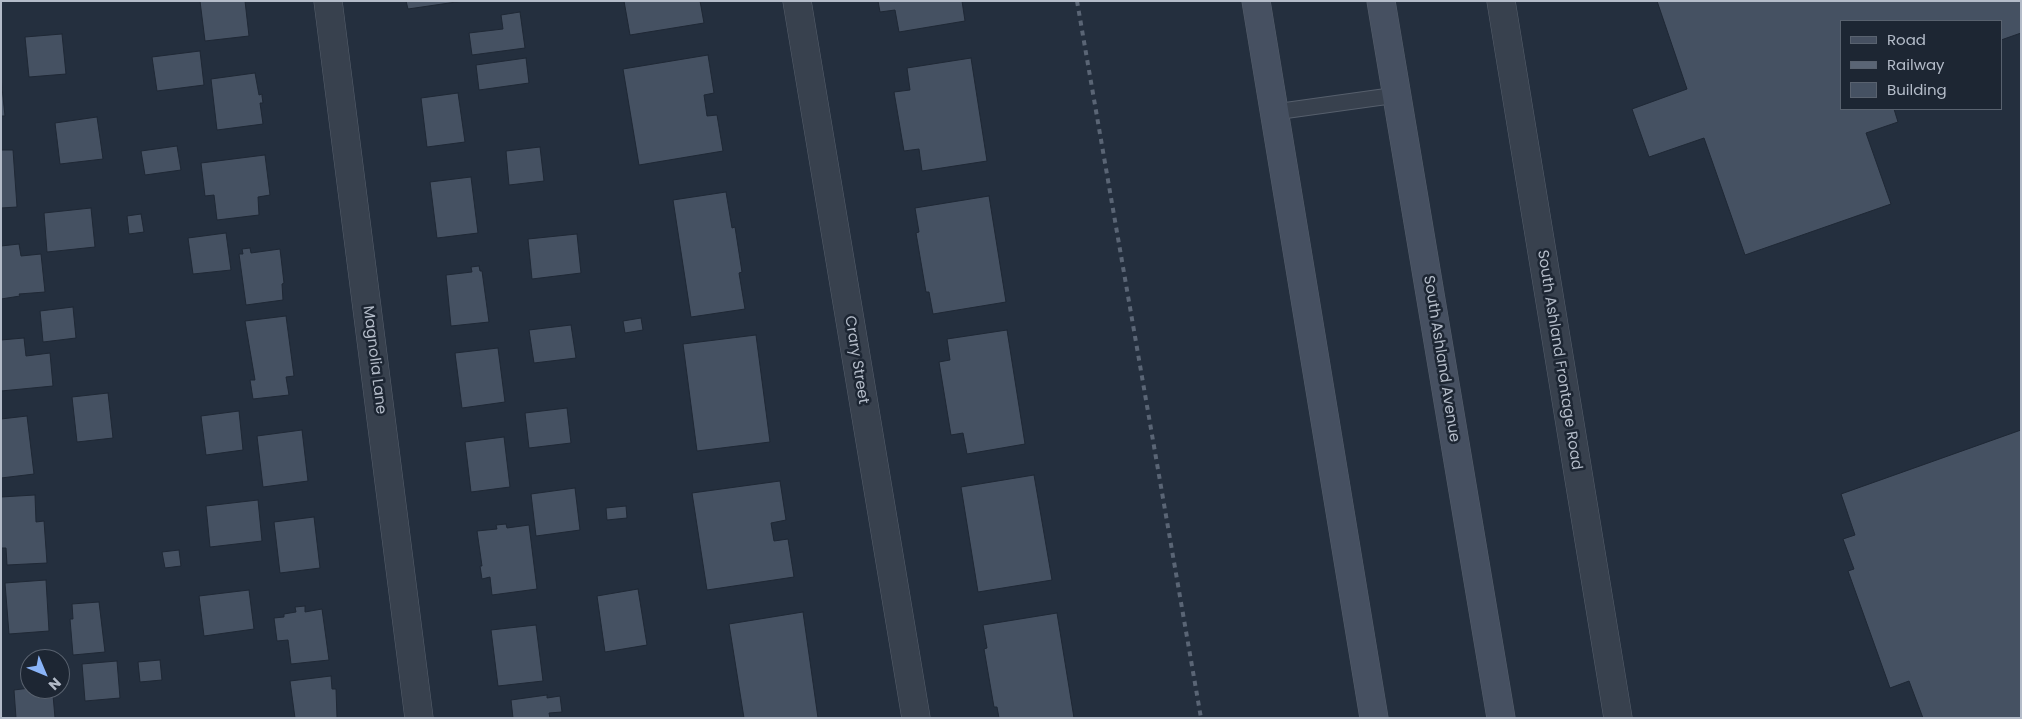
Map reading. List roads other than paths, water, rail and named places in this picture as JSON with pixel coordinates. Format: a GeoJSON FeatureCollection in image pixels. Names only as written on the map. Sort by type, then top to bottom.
{"type":"FeatureCollection","features":[{"type":"Feature","properties":{"kind":"main road"},"geometry":{"type":"LineString","coordinates":[[1256,1],[1374,718]]}},
{"type":"Feature","properties":{"kind":"main road","name":"South Ashland Avenue"},"geometry":{"type":"LineString","coordinates":[[1381,1],[1501,718]]}},
{"type":"Feature","properties":{"kind":"street","name":"Magnolia Lane"},"geometry":{"type":"LineString","coordinates":[[328,1],[419,718]]}},
{"type":"Feature","properties":{"kind":"street","name":"Crary Street"},"geometry":{"type":"LineString","coordinates":[[797,1],[916,718]]}},
{"type":"Feature","properties":{"kind":"street","name":"South Ashland Frontage Road"},"geometry":{"type":"LineString","coordinates":[[1501,1],[1618,718]]}},
{"type":"Feature","properties":{"kind":"lane"},"geometry":{"type":"LineString","coordinates":[[1275,112],[1397,95]]}},
{"type":"Feature","properties":{"kind":"railway"},"geometry":{"type":"LineString","coordinates":[[1077,1],[1201,718]]}}]}
